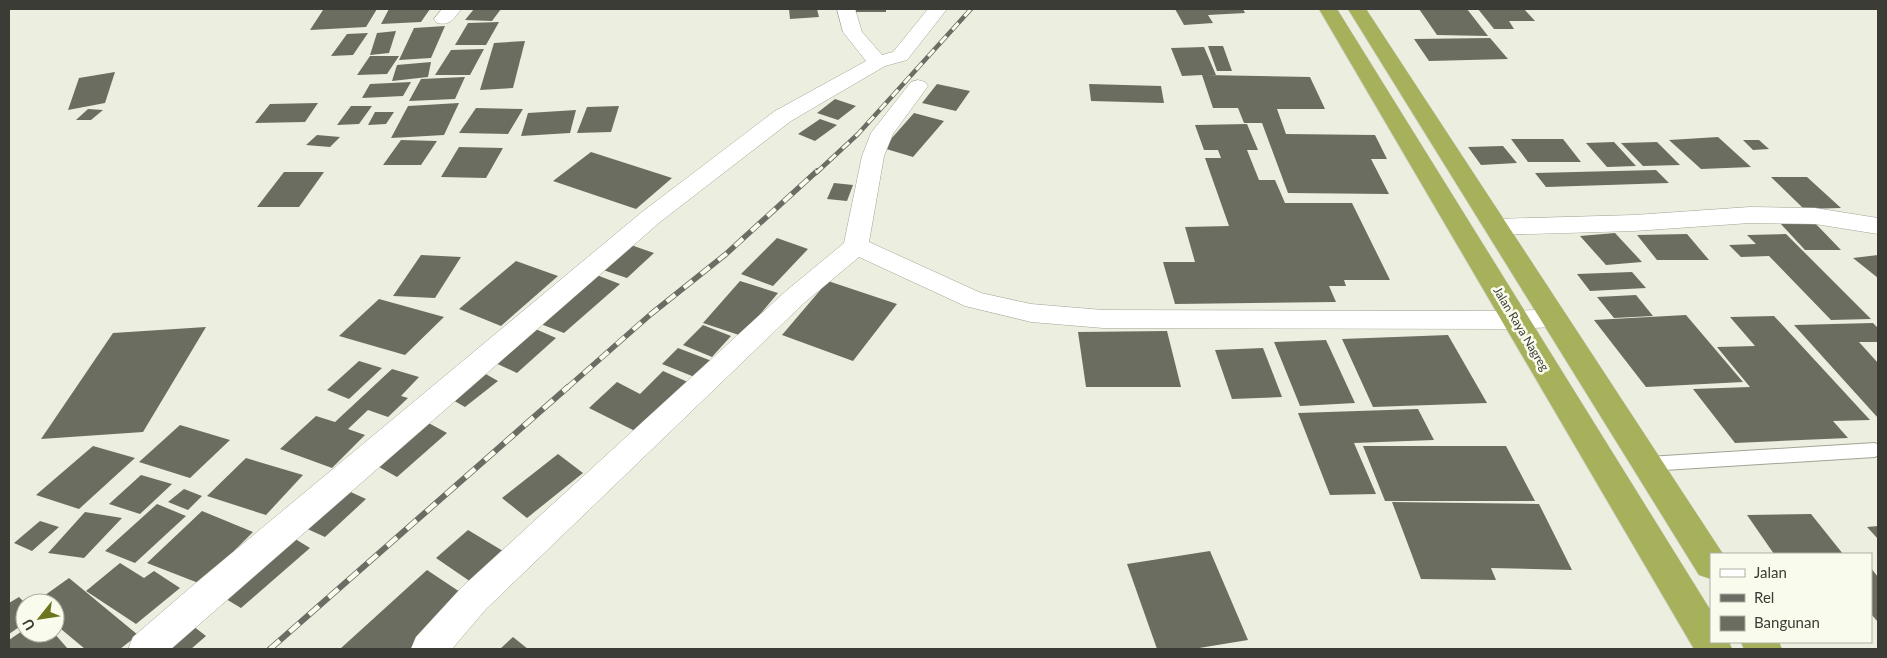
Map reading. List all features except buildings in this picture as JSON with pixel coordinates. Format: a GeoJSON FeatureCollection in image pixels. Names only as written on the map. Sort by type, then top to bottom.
{"type":"FeatureCollection","features":[{"type":"Feature","properties":{"kind":"highway","name":"Jalan Raya Nagreg"},"geometry":{"type":"LineString","coordinates":[[1328,9],[1710,642]]}},
{"type":"Feature","properties":{"kind":"highway"},"geometry":{"type":"LineString","coordinates":[[1357,9],[1710,563]]}},
{"type":"Feature","properties":{"kind":"street"},"geometry":{"type":"LineString","coordinates":[[846,9],[846,21],[855,37],[878,62]]}},
{"type":"Feature","properties":{"kind":"street"},"geometry":{"type":"LineString","coordinates":[[146,649],[202,598],[651,217],[783,116],[878,62],[900,56],[938,9]]}},
{"type":"Feature","properties":{"kind":"street"},"geometry":{"type":"LineString","coordinates":[[429,649],[474,598],[795,297],[856,246],[867,179],[876,148],[882,133],[918,86]]}},
{"type":"Feature","properties":{"kind":"street"},"geometry":{"type":"LineString","coordinates":[[1495,226],[1634,223],[1750,215],[1815,216],[1878,226]]}},
{"type":"Feature","properties":{"kind":"street"},"geometry":{"type":"LineString","coordinates":[[856,246],[974,300],[1031,313],[1103,319],[1515,320],[1553,318]]}},
{"type":"Feature","properties":{"kind":"lane"},"geometry":{"type":"LineString","coordinates":[[1648,464],[1875,450]]}},
{"type":"Feature","properties":{"kind":"railway"},"geometry":{"type":"LineString","coordinates":[[816,173],[858,134],[971,9]]}},
{"type":"Feature","properties":{"kind":"railway"},"geometry":{"type":"LineString","coordinates":[[567,388],[651,314],[726,254],[817,171]]}},
{"type":"Feature","properties":{"kind":"railway"},"geometry":{"type":"LineString","coordinates":[[270,649],[568,387]]}}]}
